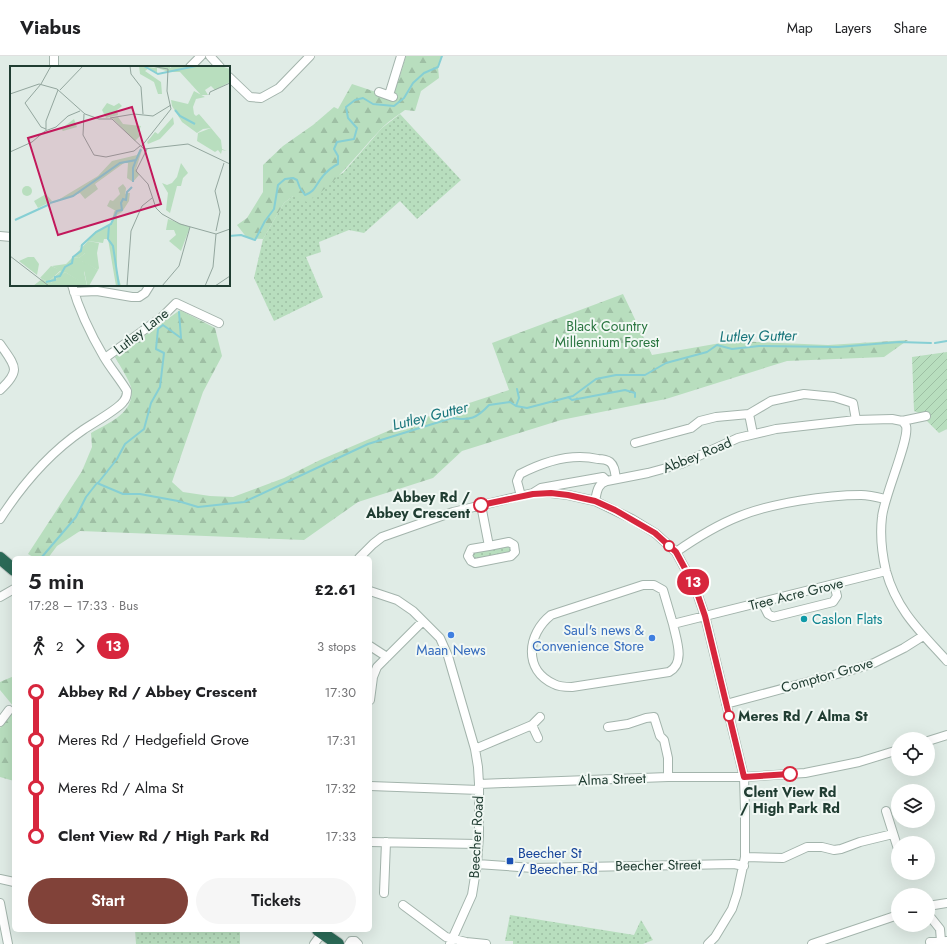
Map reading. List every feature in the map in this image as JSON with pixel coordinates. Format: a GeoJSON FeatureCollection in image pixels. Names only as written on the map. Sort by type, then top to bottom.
{"type":"FeatureCollection","features":[{"type":"Feature","properties":{"kind":"highway"},"geometry":{"type":"LineString","coordinates":[[0,558],[12,568]]}},
{"type":"Feature","properties":{"kind":"highway"},"geometry":{"type":"LineString","coordinates":[[321,932],[338,944]]}},
{"type":"Feature","properties":{"kind":"street"},"geometry":{"type":"LineString","coordinates":[[191,66],[201,56]]}},
{"type":"Feature","properties":{"kind":"street"},"geometry":{"type":"LineString","coordinates":[[210,56],[219,66]]}},
{"type":"Feature","properties":{"kind":"street"},"geometry":{"type":"LineString","coordinates":[[230,78],[250,97],[262,98],[279,88],[310,56]]}},
{"type":"Feature","properties":{"kind":"street"},"geometry":{"type":"LineString","coordinates":[[379,92],[392,96],[401,56]]}},
{"type":"Feature","properties":{"kind":"street"},"geometry":{"type":"LineString","coordinates":[[0,236],[10,237]]}},
{"type":"Feature","properties":{"kind":"street"},"geometry":{"type":"LineString","coordinates":[[0,519],[38,469],[60,447],[119,406],[124,402],[127,395],[127,391],[122,382],[105,358],[90,331],[73,288],[132,297],[145,294],[149,286]]}},
{"type":"Feature","properties":{"kind":"street","name":"Lutley Lane"},"geometry":{"type":"LineString","coordinates":[[105,358],[162,317],[176,303],[219,323]]}},
{"type":"Feature","properties":{"kind":"street"},"geometry":{"type":"LineString","coordinates":[[0,344],[12,361],[14,372],[10,381],[0,390]]}},
{"type":"Feature","properties":{"kind":"street","name":"Abbey Road"},"geometry":{"type":"LineString","coordinates":[[635,443],[691,428],[700,421],[716,417],[749,414],[771,401],[804,394],[834,397],[853,403],[856,420]]}},
{"type":"Feature","properties":{"kind":"street"},"geometry":{"type":"LineString","coordinates":[[749,414],[753,434]]}},
{"type":"Feature","properties":{"kind":"street","name":"Abbey Road"},"geometry":{"type":"LineString","coordinates":[[361,556],[373,544],[382,538],[453,512],[533,494],[541,488],[603,477],[607,481],[648,473],[681,464],[738,438],[753,434],[776,429],[856,420],[892,419],[902,421],[926,416]]}},
{"type":"Feature","properties":{"kind":"street"},"geometry":{"type":"LineString","coordinates":[[902,421],[906,426],[906,434],[885,498],[882,516],[881,527],[886,571],[900,604],[912,624],[947,661]]}},
{"type":"Feature","properties":{"kind":"street"},"geometry":{"type":"LineString","coordinates":[[521,496],[517,481],[520,474],[561,459],[590,457],[606,460],[611,462],[614,467],[616,479]]}},
{"type":"Feature","properties":{"kind":"street"},"geometry":{"type":"LineString","coordinates":[[595,501],[599,486],[603,482],[607,481]]}},
{"type":"Feature","properties":{"kind":"street"},"geometry":{"type":"LineString","coordinates":[[533,494],[551,493],[595,501],[627,516],[655,533],[676,552],[695,587],[705,616],[744,777],[746,846],[740,884],[732,909],[715,937],[708,944]]}},
{"type":"Feature","properties":{"kind":"street"},"geometry":{"type":"LineString","coordinates":[[676,552],[701,535],[722,524],[741,515],[762,509],[782,504],[822,498],[863,495],[885,498]]}},
{"type":"Feature","properties":{"kind":"street"},"geometry":{"type":"LineString","coordinates":[[481,505],[489,546]]}},
{"type":"Feature","properties":{"kind":"street"},"geometry":{"type":"LineString","coordinates":[[509,542],[514,545],[515,552],[511,556],[475,563],[471,561],[468,556],[471,549],[489,546],[509,542]]}},
{"type":"Feature","properties":{"kind":"street","name":"Tree Acre Grove"},"geometry":{"type":"LineString","coordinates":[[673,624],[886,571]]}},
{"type":"Feature","properties":{"kind":"street"},"geometry":{"type":"LineString","coordinates":[[762,602],[768,614],[773,617],[833,602],[837,596],[834,584]]}},
{"type":"Feature","properties":{"kind":"street"},"geometry":{"type":"LineString","coordinates":[[643,585],[654,585],[663,590],[673,624],[679,661],[674,669],[669,672],[564,687],[555,685],[543,677],[533,659],[532,644],[535,636],[543,622],[551,616],[643,585]]}},
{"type":"Feature","properties":{"kind":"street"},"geometry":{"type":"LineString","coordinates":[[0,597],[12,590]]}},
{"type":"Feature","properties":{"kind":"street","name":"Beecher Road"},"geometry":{"type":"LineString","coordinates":[[372,591],[397,600],[413,611],[440,638],[445,646],[475,749],[479,787],[477,864],[472,895],[451,942]]}},
{"type":"Feature","properties":{"kind":"street"},"geometry":{"type":"LineString","coordinates":[[372,685],[377,667],[423,621]]}},
{"type":"Feature","properties":{"kind":"street","name":"Compton Grove"},"geometry":{"type":"LineString","coordinates":[[726,704],[874,663],[904,648],[923,636]]}},
{"type":"Feature","properties":{"kind":"street"},"geometry":{"type":"LineString","coordinates":[[372,647],[387,657]]}},
{"type":"Feature","properties":{"kind":"street"},"geometry":{"type":"LineString","coordinates":[[0,722],[9,710]]}},
{"type":"Feature","properties":{"kind":"street"},"geometry":{"type":"LineString","coordinates":[[475,749],[532,725],[540,717]]}},
{"type":"Feature","properties":{"kind":"street"},"geometry":{"type":"LineString","coordinates":[[608,727],[628,724],[654,717],[660,736],[664,740],[668,758],[668,777]]}},
{"type":"Feature","properties":{"kind":"street"},"geometry":{"type":"LineString","coordinates":[[532,725],[538,738]]}},
{"type":"Feature","properties":{"kind":"street"},"geometry":{"type":"LineString","coordinates":[[935,739],[946,737]]}},
{"type":"Feature","properties":{"kind":"street","name":"Alma Street"},"geometry":{"type":"LineString","coordinates":[[372,786],[479,787],[668,777],[744,777],[816,771],[859,762],[891,752]]}},
{"type":"Feature","properties":{"kind":"street"},"geometry":{"type":"LineString","coordinates":[[886,810],[893,834]]}},
{"type":"Feature","properties":{"kind":"street","name":"Beecher Street"},"geometry":{"type":"LineString","coordinates":[[477,864],[533,868],[734,864],[744,861],[783,858],[807,847],[822,847],[841,850],[860,842],[893,834]]}},
{"type":"Feature","properties":{"kind":"street"},"geometry":{"type":"LineString","coordinates":[[372,842],[478,844]]}},
{"type":"Feature","properties":{"kind":"street"},"geometry":{"type":"LineString","coordinates":[[384,893],[386,842]]}},
{"type":"Feature","properties":{"kind":"street"},"geometry":{"type":"LineString","coordinates":[[0,889],[1,879],[12,882]]}},
{"type":"Feature","properties":{"kind":"street"},"geometry":{"type":"LineString","coordinates":[[0,903],[5,944]]}},
{"type":"Feature","properties":{"kind":"street"},"geometry":{"type":"LineString","coordinates":[[935,905],[947,903]]}},
{"type":"Feature","properties":{"kind":"street"},"geometry":{"type":"LineString","coordinates":[[404,905],[451,942],[486,944]]}},
{"type":"Feature","properties":{"kind":"street"},"geometry":{"type":"LineString","coordinates":[[812,944],[891,917]]}},
{"type":"Feature","properties":{"kind":"street"},"geometry":{"type":"LineString","coordinates":[[930,942],[944,941],[940,929],[935,923]]}},
{"type":"Feature","properties":{"kind":"street"},"geometry":{"type":"LineString","coordinates":[[314,944],[320,932]]}},
{"type":"Feature","properties":{"kind":"street"},"geometry":{"type":"LineString","coordinates":[[349,944],[355,941],[358,944]]}},
{"type":"Feature","properties":{"kind":"green space"},"geometry":{"type":"Polygon","coordinates":[[[406,56],[442,56],[438,67],[439,78],[421,91],[415,111],[405,110],[386,124],[328,186],[307,202],[293,196],[284,203],[263,239],[247,238],[237,225],[247,218],[263,192],[263,165],[283,146],[313,125],[334,107],[338,109],[352,84],[391,97],[399,79],[406,56]]]}},
{"type":"Feature","properties":{"kind":"green space"},"geometry":{"type":"Polygon","coordinates":[[[400,114],[461,180],[417,219],[400,201],[364,233],[349,230],[319,242],[321,252],[306,257],[323,297],[274,321],[254,278],[263,239],[284,203],[293,196],[343,173],[382,128],[400,114]]]}},
{"type":"Feature","properties":{"kind":"green space","name":"Black Country Millennium Forest"},"geometry":{"type":"Polygon","coordinates":[[[623,294],[652,355],[732,341],[828,345],[908,340],[884,357],[787,361],[666,399],[561,420],[462,451],[433,478],[358,502],[304,540],[80,531],[57,546],[50,556],[32,556],[28,554],[82,471],[92,447],[91,433],[119,416],[129,404],[131,387],[115,357],[180,310],[215,328],[222,356],[203,392],[172,482],[183,492],[210,496],[233,497],[284,478],[320,460],[402,425],[509,390],[492,343],[623,294]]]}},
{"type":"Feature","properties":{"kind":"green space"},"geometry":{"type":"Polygon","coordinates":[[[947,352],[947,429],[939,433],[926,420],[926,416],[914,411],[912,357],[947,352]]]}},
{"type":"Feature","properties":{"kind":"green space"},"geometry":{"type":"Polygon","coordinates":[[[511,546],[512,550],[509,553],[475,560],[473,558],[473,553],[511,546]]]}},
{"type":"Feature","properties":{"kind":"green space"},"geometry":{"type":"Polygon","coordinates":[[[12,677],[12,705],[0,690],[0,682],[12,677]]]}},
{"type":"Feature","properties":{"kind":"green space"},"geometry":{"type":"Polygon","coordinates":[[[12,712],[12,780],[0,777],[0,728],[12,712]]]}},
{"type":"Feature","properties":{"kind":"green space"},"geometry":{"type":"Polygon","coordinates":[[[510,915],[634,935],[641,920],[653,940],[643,944],[513,944],[513,941],[505,941],[510,915]]]}},
{"type":"Feature","properties":{"kind":"green space"},"geometry":{"type":"Polygon","coordinates":[[[135,932],[240,932],[240,944],[136,944],[135,932]]]}},
{"type":"Feature","properties":{"kind":"waterway"},"geometry":{"type":"LineString","coordinates":[[230,236],[241,235],[255,240],[265,221],[274,209],[278,185],[285,179],[293,178],[297,180],[305,195],[313,190],[320,179],[338,164],[338,156],[334,149],[337,142],[354,139],[357,128],[348,118],[346,107],[355,100],[363,98],[373,104],[394,106],[404,98],[413,83],[424,73],[438,67],[442,56]]}},
{"type":"Feature","properties":{"kind":"waterway"},"geometry":{"type":"LineString","coordinates":[[98,483],[117,459],[125,444],[144,429],[151,403],[160,387],[164,353],[156,349],[158,329],[163,325],[181,338],[179,312]]}},
{"type":"Feature","properties":{"kind":"waterway","name":"Lutley Gutter"},"geometry":{"type":"LineString","coordinates":[[935,343],[947,341]]}},
{"type":"Feature","properties":{"kind":"waterway","name":"Lutley Gutter"},"geometry":{"type":"LineString","coordinates":[[43,556],[76,517],[86,497],[97,483],[123,494],[140,494],[178,501],[198,507],[244,502],[368,444],[452,418],[473,418],[489,405],[510,402],[516,406],[527,408],[573,396],[596,379],[616,375],[645,375],[666,363],[707,352],[717,345],[732,349],[759,346],[838,347],[899,342],[931,343]]}},
{"type":"Feature","properties":{"kind":"waterway"},"geometry":{"type":"LineString","coordinates":[[516,406],[519,398],[517,389]]}},
{"type":"Feature","properties":{"kind":"waterway"},"geometry":{"type":"LineString","coordinates":[[568,397],[572,400],[625,390],[635,393],[635,397]]}},
{"type":"Feature","properties":{"kind":"bus line","name":"13"},"geometry":{"type":"LineString","coordinates":[[481,505],[533,494],[551,493],[568,495],[595,501],[632,519],[655,533],[676,552],[695,587],[705,616],[744,777],[790,774]]}},
{"type":"Feature","properties":{"kind":"place","name":"Abbey Rd / Abbey Crescent"},"geometry":{"type":"Point","coordinates":[481,505]}},
{"type":"Feature","properties":{"kind":"place","name":"Caslon Flats"},"geometry":{"type":"Point","coordinates":[804,619]}},
{"type":"Feature","properties":{"kind":"place","name":"Maan News"},"geometry":{"type":"Point","coordinates":[451,635]}},
{"type":"Feature","properties":{"kind":"place","name":"Saul's news & Convenience Store"},"geometry":{"type":"Point","coordinates":[652,638]}},
{"type":"Feature","properties":{"kind":"place","name":"Meres Rd / Alma St"},"geometry":{"type":"Point","coordinates":[729,716]}},
{"type":"Feature","properties":{"kind":"place","name":"Clent View Rd / High Park Rd"},"geometry":{"type":"Point","coordinates":[790,774]}},
{"type":"Feature","properties":{"kind":"place","name":"Beecher St / Beecher Rd"},"geometry":{"type":"Point","coordinates":[510,861]}}]}
